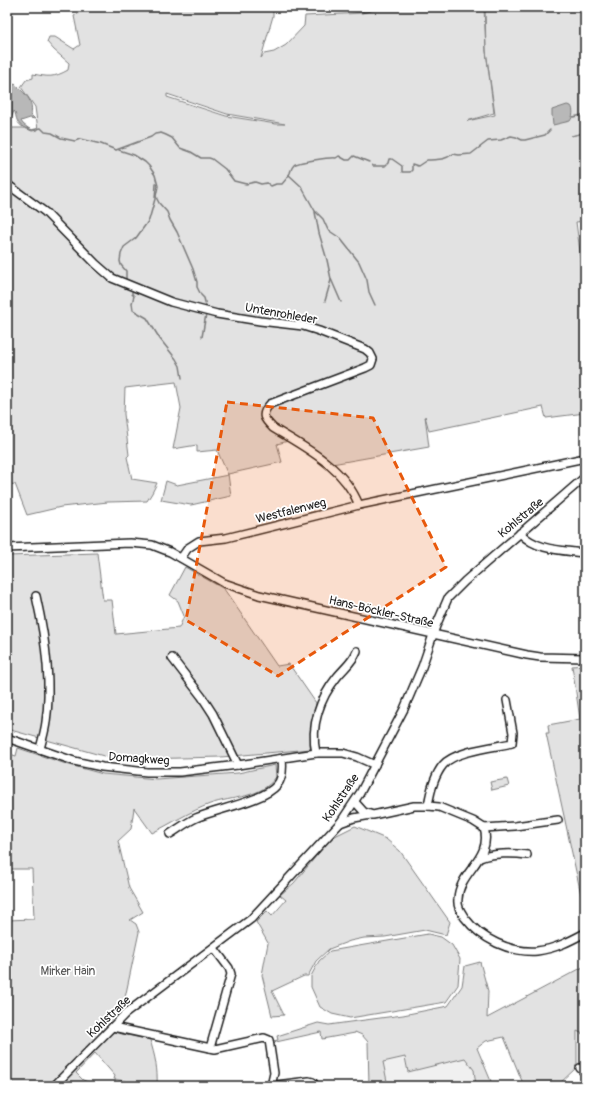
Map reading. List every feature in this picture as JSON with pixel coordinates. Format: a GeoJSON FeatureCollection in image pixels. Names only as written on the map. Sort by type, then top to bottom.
{"type":"FeatureCollection","features":[{"type":"Feature","properties":{"kind":"street","name":"Untenrohleder"},"geometry":{"type":"LineString","coordinates":[[7,184],[45,212],[96,264],[112,278],[171,302],[217,314],[303,326],[365,349],[370,353],[372,359],[371,365],[270,404],[265,409],[264,416],[266,421],[273,428],[325,460],[338,472],[356,498],[359,505]]}},
{"type":"Feature","properties":{"kind":"street","name":"Westfalenweg"},"geometry":{"type":"LineString","coordinates":[[181,558],[188,548],[199,541],[226,538],[359,505],[585,458]]}},
{"type":"Feature","properties":{"kind":"street","name":"Kohlstraße"},"geometry":{"type":"LineString","coordinates":[[54,1086],[125,1014],[251,919],[340,823],[355,802],[404,709],[422,667],[433,634],[448,598],[456,589],[585,477]]}},
{"type":"Feature","properties":{"kind":"street"},"geometry":{"type":"LineString","coordinates":[[520,533],[537,546],[585,553]]}},
{"type":"Feature","properties":{"kind":"street"},"geometry":{"type":"LineString","coordinates":[[7,548],[137,544],[162,548],[181,558]]}},
{"type":"Feature","properties":{"kind":"street","name":"Hans-Böckler-Straße"},"geometry":{"type":"LineString","coordinates":[[181,558],[224,583],[253,594],[531,656],[585,658]]}},
{"type":"Feature","properties":{"kind":"street"},"geometry":{"type":"LineString","coordinates":[[36,596],[43,630],[47,682],[46,720],[40,749]]}},
{"type":"Feature","properties":{"kind":"street"},"geometry":{"type":"LineString","coordinates":[[316,753],[314,737],[321,703],[329,687],[354,660],[357,650]]}},
{"type":"Feature","properties":{"kind":"street"},"geometry":{"type":"LineString","coordinates":[[172,658],[209,708],[238,765]]}},
{"type":"Feature","properties":{"kind":"street"},"geometry":{"type":"LineString","coordinates":[[428,806],[430,794],[438,772],[448,760],[461,754],[512,743],[513,733],[507,700]]}},
{"type":"Feature","properties":{"kind":"street","name":"Domagkweg"},"geometry":{"type":"LineString","coordinates":[[7,738],[74,760],[102,767],[147,772],[180,772],[282,759],[316,753],[343,753],[375,765]]}},
{"type":"Feature","properties":{"kind":"street"},"geometry":{"type":"LineString","coordinates":[[170,834],[196,818],[266,794],[278,784],[283,769],[282,759]]}},
{"type":"Feature","properties":{"kind":"street"},"geometry":{"type":"LineString","coordinates":[[355,802],[364,812],[373,815]]}},
{"type":"Feature","properties":{"kind":"street"},"geometry":{"type":"LineString","coordinates":[[340,823],[354,818],[414,806],[439,807],[449,810],[484,828],[515,826],[558,820]]}},
{"type":"Feature","properties":{"kind":"street"},"geometry":{"type":"LineString","coordinates":[[484,828],[486,843],[480,858],[462,885],[458,899],[460,910],[471,926],[480,934],[502,946],[531,951],[545,950],[560,946],[585,933]]}},
{"type":"Feature","properties":{"kind":"street"},"geometry":{"type":"LineString","coordinates":[[480,858],[486,856],[527,855]]}},
{"type":"Feature","properties":{"kind":"street"},"geometry":{"type":"LineString","coordinates":[[210,1048],[231,974],[229,968],[214,948]]}},
{"type":"Feature","properties":{"kind":"street"},"geometry":{"type":"LineString","coordinates":[[113,1027],[210,1048],[221,1048],[267,1038],[269,1040],[274,1073],[270,1086],[309,1081],[313,1082],[315,1086]]}},
{"type":"Feature","properties":{"kind":"highlighted area"},"geometry":{"type":"Polygon","coordinates":[[[227,402],[373,418],[446,567],[278,676],[186,620],[227,402]]]}},
{"type":"Feature","properties":{"kind":"shaded area"},"geometry":{"type":"Polygon","coordinates":[[[15,84],[30,101],[32,110],[31,115],[35,119],[30,118],[21,121],[28,128],[27,129],[18,123],[14,111],[9,124],[7,125],[7,88],[15,84]]]}},
{"type":"Feature","properties":{"kind":"shaded area"},"geometry":{"type":"Polygon","coordinates":[[[567,105],[571,106],[573,109],[570,121],[553,125],[552,110],[567,105]]]}},
{"type":"Feature","properties":{"kind":"shaded area"},"geometry":{"type":"Polygon","coordinates":[[[405,1057],[408,1072],[465,1057],[474,1070],[476,1086],[388,1086],[383,1062],[405,1057]]]}},
{"type":"Feature","properties":{"kind":"green space"},"geometry":{"type":"Polygon","coordinates":[[[88,7],[273,7],[273,16],[261,58],[264,54],[274,52],[286,45],[304,26],[305,16],[362,13],[387,7],[484,7],[486,51],[485,7],[585,7],[585,132],[571,136],[585,133],[585,221],[576,222],[585,288],[585,413],[546,418],[543,407],[429,431],[425,416],[429,447],[332,464],[324,455],[296,439],[277,444],[282,462],[228,474],[231,496],[191,505],[161,500],[166,481],[177,485],[228,475],[217,450],[197,452],[197,445],[173,449],[181,408],[176,382],[125,388],[124,414],[129,455],[127,457],[132,479],[157,483],[147,501],[108,502],[61,507],[27,515],[15,484],[7,485],[7,188],[46,218],[37,202],[7,180],[7,128],[25,128],[32,131],[38,130],[35,107],[21,87],[26,80],[33,78],[33,74],[51,76],[68,70],[69,63],[47,42],[49,37],[55,37],[74,49],[80,45],[74,16],[88,7]],[[486,51],[494,113],[467,121],[495,115],[486,51]],[[167,94],[167,97],[226,116],[276,124],[285,124],[227,114],[167,94]]]}},
{"type":"Feature","properties":{"kind":"green space"},"geometry":{"type":"Polygon","coordinates":[[[345,7],[384,7],[369,11],[355,12],[345,9],[345,7]]]}},
{"type":"Feature","properties":{"kind":"green space"},"geometry":{"type":"Polygon","coordinates":[[[97,553],[103,600],[112,600],[116,634],[179,628],[184,616],[178,601],[170,595],[185,567],[224,589],[277,666],[289,664],[316,703],[311,731],[311,749],[221,757],[140,759],[111,758],[7,729],[7,556],[97,553]]]}},
{"type":"Feature","properties":{"kind":"green space"},"geometry":{"type":"Polygon","coordinates":[[[585,665],[585,913],[546,733],[549,733],[548,725],[580,719],[572,666],[585,665]]]}},
{"type":"Feature","properties":{"kind":"green space","name":"Mirker Hain"},"geometry":{"type":"Polygon","coordinates":[[[18,748],[66,764],[103,774],[156,779],[238,773],[275,765],[276,777],[270,784],[262,789],[246,796],[210,804],[152,833],[134,808],[131,829],[118,841],[129,888],[143,912],[130,920],[136,924],[139,932],[122,1012],[104,1030],[150,1040],[156,1063],[157,1086],[114,1079],[115,1076],[95,1053],[76,1073],[83,1080],[98,1086],[7,1086],[7,920],[34,919],[32,869],[7,869],[7,753],[16,756],[18,748]]]}},
{"type":"Feature","properties":{"kind":"green space"},"geometry":{"type":"Polygon","coordinates":[[[507,779],[509,786],[492,790],[490,782],[507,779]]]}},
{"type":"Feature","properties":{"kind":"green space"},"geometry":{"type":"Polygon","coordinates":[[[355,826],[386,839],[400,851],[450,922],[446,935],[425,930],[385,937],[364,938],[350,941],[329,949],[316,961],[308,976],[304,976],[272,991],[284,1015],[272,1016],[262,975],[268,943],[256,922],[267,911],[272,916],[286,900],[280,895],[294,883],[331,838],[355,826]]]}},
{"type":"Feature","properties":{"kind":"green space"},"geometry":{"type":"Polygon","coordinates":[[[428,934],[441,937],[452,945],[460,959],[458,985],[446,1002],[350,1018],[332,1014],[320,1007],[311,987],[311,976],[319,961],[330,951],[428,934]]]}},
{"type":"Feature","properties":{"kind":"green space"},"geometry":{"type":"Polygon","coordinates":[[[480,962],[488,991],[487,1018],[585,966],[585,1035],[577,1031],[577,1067],[557,1086],[524,1086],[504,1037],[486,1041],[477,1048],[493,1086],[476,1086],[474,1070],[465,1058],[408,1072],[405,1057],[383,1062],[388,1086],[369,1086],[368,1042],[362,1035],[355,1032],[322,1039],[321,1032],[276,1042],[273,1045],[273,1041],[278,1040],[277,1036],[318,1023],[329,1025],[403,1015],[448,1006],[462,986],[465,966],[480,962]]]}},
{"type":"Feature","properties":{"kind":"waterway"},"geometry":{"type":"LineString","coordinates":[[573,117],[585,113]]}},
{"type":"Feature","properties":{"kind":"waterway"},"geometry":{"type":"LineString","coordinates":[[27,128],[32,130],[41,128],[45,132],[52,133],[61,138],[75,141],[80,139],[101,144],[116,150],[161,133],[172,138],[180,148],[201,158],[212,159],[225,169],[234,181],[246,184],[255,182],[261,184],[267,183],[271,186],[282,184],[294,165],[307,161],[336,158],[339,156],[346,160],[350,160],[354,156],[369,162]]}},
{"type":"Feature","properties":{"kind":"waterway"},"geometry":{"type":"LineString","coordinates":[[372,165],[385,166],[389,159],[392,159],[402,166],[402,172],[410,172],[412,170],[412,164],[418,166],[427,160],[443,159],[453,154],[471,154],[488,141],[501,140],[511,136],[525,140],[545,135],[550,130]]}},
{"type":"Feature","properties":{"kind":"waterway"},"geometry":{"type":"LineString","coordinates":[[119,150],[134,155],[145,162],[155,175],[158,186],[156,196],[157,199],[167,212],[177,232],[193,269],[197,287],[204,298],[206,306],[209,308]]}},
{"type":"Feature","properties":{"kind":"waterway"},"geometry":{"type":"LineString","coordinates":[[289,175],[301,186],[315,211],[323,219],[328,230],[340,238],[359,262],[367,280],[369,292],[375,305]]}},
{"type":"Feature","properties":{"kind":"waterway"},"geometry":{"type":"LineString","coordinates":[[126,280],[126,271],[121,265],[120,261],[121,254],[124,247],[136,238],[149,220],[155,199],[156,184]]}},
{"type":"Feature","properties":{"kind":"waterway"},"geometry":{"type":"LineString","coordinates":[[315,212],[331,279],[341,302]]}},
{"type":"Feature","properties":{"kind":"waterway"},"geometry":{"type":"LineString","coordinates":[[325,301],[331,280]]}},
{"type":"Feature","properties":{"kind":"waterway"},"geometry":{"type":"LineString","coordinates":[[132,292],[134,296],[132,303],[133,310],[147,318],[160,339],[176,359],[180,366],[182,378]]}},
{"type":"Feature","properties":{"kind":"waterway"},"geometry":{"type":"LineString","coordinates":[[202,337],[206,314]]}}]}
